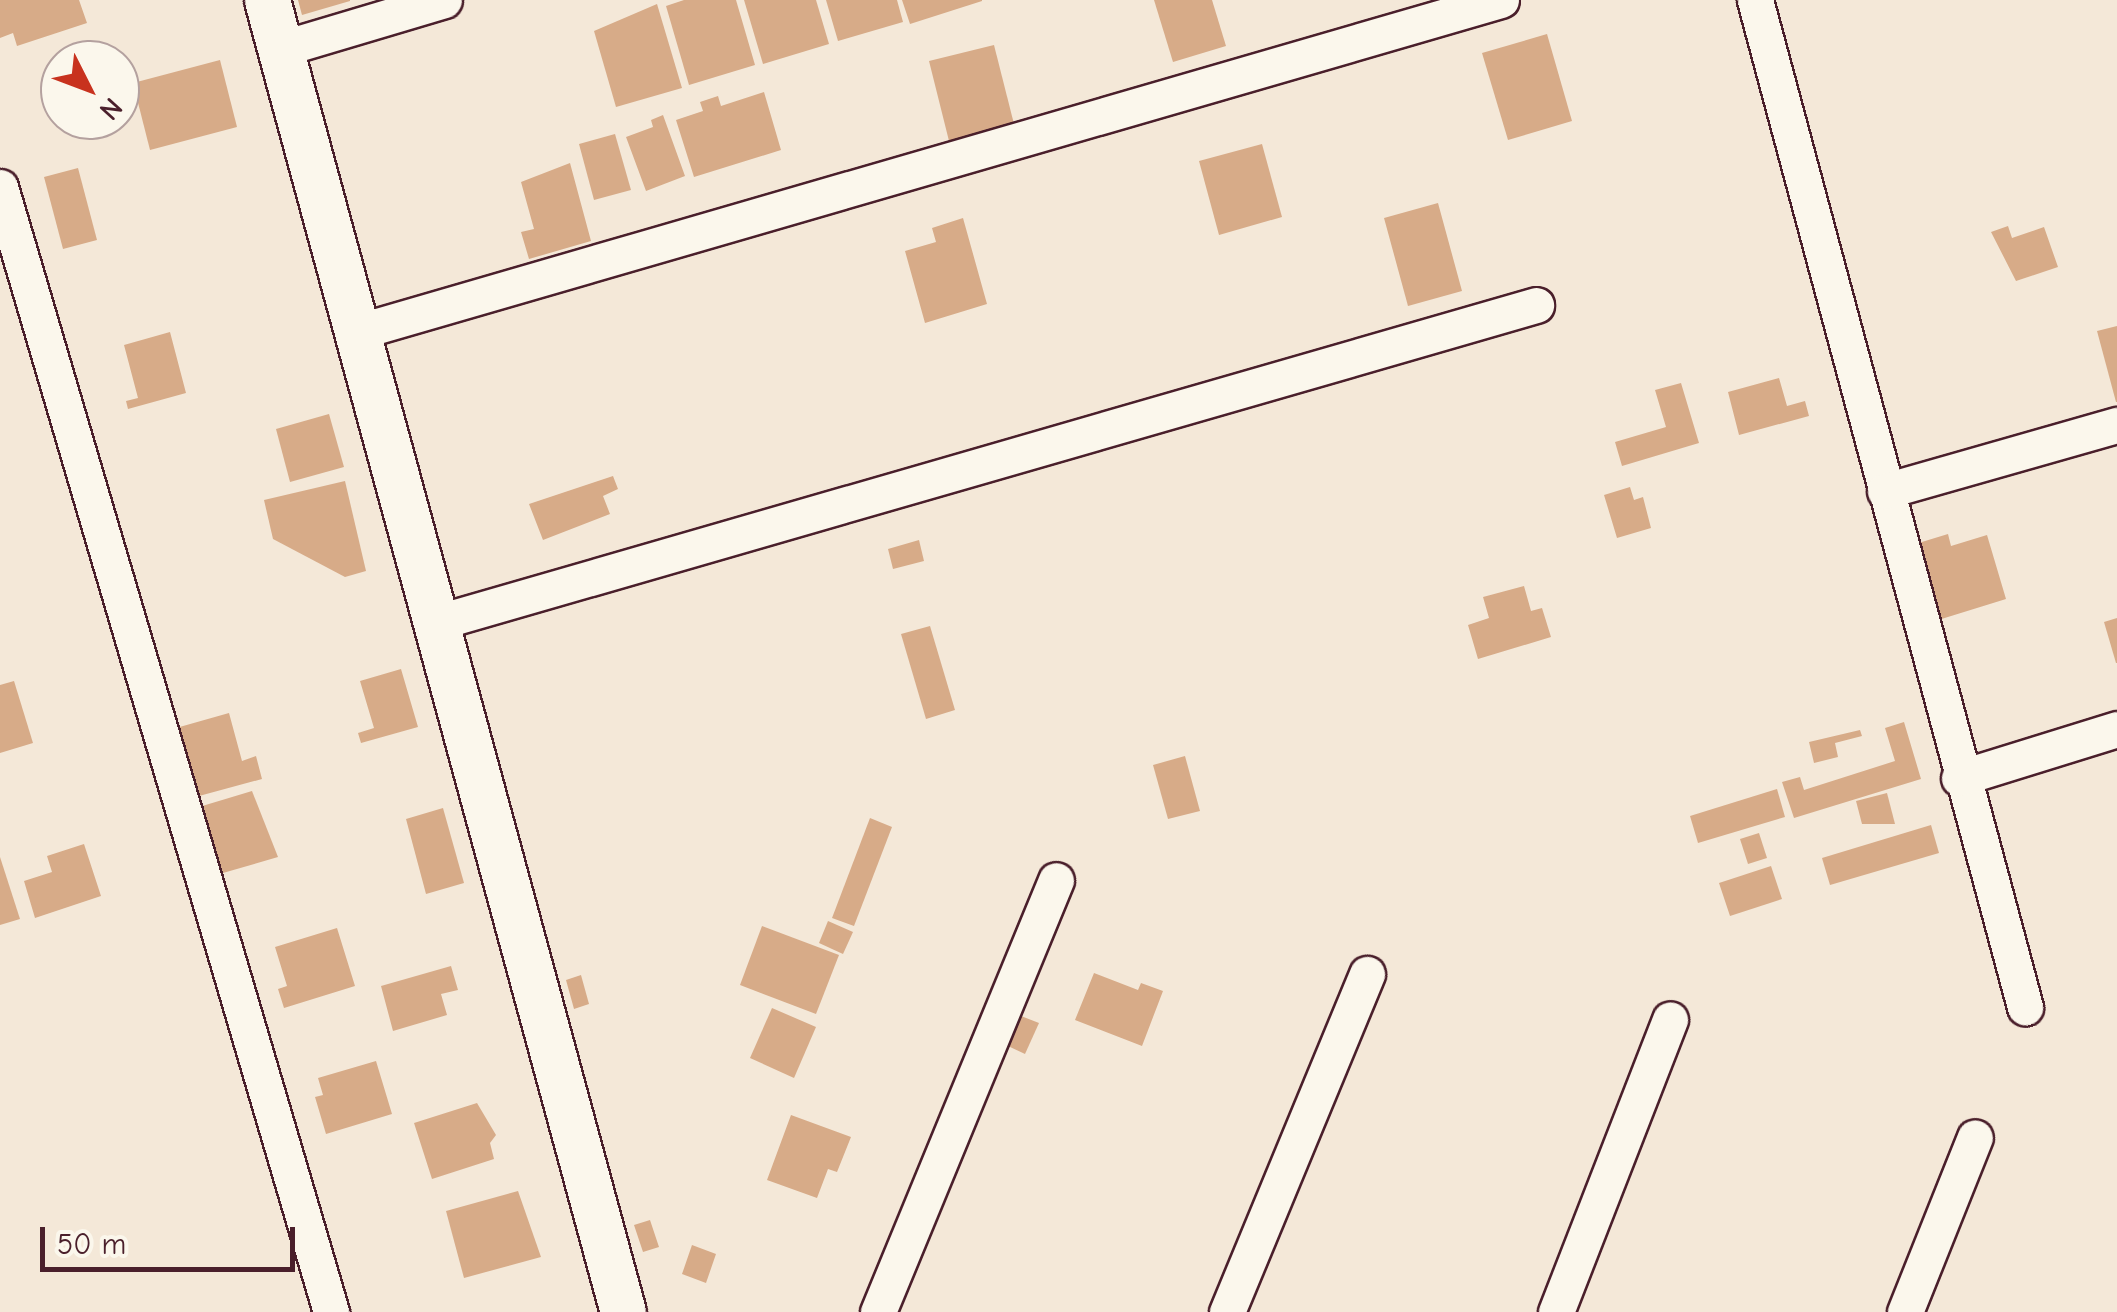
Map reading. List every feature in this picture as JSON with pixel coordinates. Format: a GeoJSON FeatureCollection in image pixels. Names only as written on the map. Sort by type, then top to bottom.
{"type":"FeatureCollection","features":[{"type":"Feature","properties":{"kind":"street"},"geometry":{"type":"LineString","coordinates":[[266,0],[360,331],[623,1312]]}},
{"type":"Feature","properties":{"kind":"street"},"geometry":{"type":"LineString","coordinates":[[280,48],[444,0]]}},
{"type":"Feature","properties":{"kind":"street"},"geometry":{"type":"LineString","coordinates":[[360,331],[1502,0]]}},
{"type":"Feature","properties":{"kind":"street"},"geometry":{"type":"LineString","coordinates":[[1755,0],[1960,778],[2025,1006]]}},
{"type":"Feature","properties":{"kind":"street"},"geometry":{"type":"LineString","coordinates":[[0,187],[331,1312]]}},
{"type":"Feature","properties":{"kind":"street"},"geometry":{"type":"LineString","coordinates":[[438,622],[1536,304]]}},
{"type":"Feature","properties":{"kind":"street"},"geometry":{"type":"LineString","coordinates":[[1885,491],[2117,425]]}},
{"type":"Feature","properties":{"kind":"street"},"geometry":{"type":"LineString","coordinates":[[1960,778],[2117,729]]}},
{"type":"Feature","properties":{"kind":"street"},"geometry":{"type":"LineString","coordinates":[[878,1312],[1056,880]]}},
{"type":"Feature","properties":{"kind":"street"},"geometry":{"type":"LineString","coordinates":[[1227,1312],[1366,974]]}},
{"type":"Feature","properties":{"kind":"street"},"geometry":{"type":"LineString","coordinates":[[1556,1312],[1670,1019]]}},
{"type":"Feature","properties":{"kind":"street"},"geometry":{"type":"LineString","coordinates":[[1905,1312],[1975,1137]]}},
{"type":"Feature","properties":{"kind":"building"},"geometry":{"type":"Polygon","coordinates":[[[0,0],[79,0],[87,23],[17,46],[13,33],[0,38],[0,0]]]}},
{"type":"Feature","properties":{"kind":"building"},"geometry":{"type":"Polygon","coordinates":[[[298,0],[350,0],[350,1],[302,15],[298,0]]]}},
{"type":"Feature","properties":{"kind":"building"},"geometry":{"type":"Polygon","coordinates":[[[684,0],[736,0],[755,65],[689,85],[666,6],[684,0]]]}},
{"type":"Feature","properties":{"kind":"building"},"geometry":{"type":"Polygon","coordinates":[[[744,0],[816,0],[829,44],[763,64],[744,0]]]}},
{"type":"Feature","properties":{"kind":"building"},"geometry":{"type":"Polygon","coordinates":[[[826,0],[897,0],[903,22],[838,41],[826,0]]]}},
{"type":"Feature","properties":{"kind":"building"},"geometry":{"type":"Polygon","coordinates":[[[902,0],[982,0],[982,1],[910,24],[902,0]]]}},
{"type":"Feature","properties":{"kind":"building"},"geometry":{"type":"Polygon","coordinates":[[[1154,0],[1212,0],[1226,46],[1173,62],[1154,0]]]}},
{"type":"Feature","properties":{"kind":"building"},"geometry":{"type":"Polygon","coordinates":[[[657,4],[682,88],[616,107],[594,31],[657,4]]]}},
{"type":"Feature","properties":{"kind":"building"},"geometry":{"type":"Polygon","coordinates":[[[1547,34],[1572,121],[1508,140],[1482,53],[1547,34]]]}},
{"type":"Feature","properties":{"kind":"building"},"geometry":{"type":"Polygon","coordinates":[[[994,45],[1015,128],[950,145],[929,61],[994,45]]]}},
{"type":"Feature","properties":{"kind":"building"},"geometry":{"type":"Polygon","coordinates":[[[220,60],[237,127],[150,150],[140,111],[140,81],[220,60]]]}},
{"type":"Feature","properties":{"kind":"building"},"geometry":{"type":"Polygon","coordinates":[[[764,92],[781,150],[694,177],[676,120],[703,111],[700,102],[718,96],[721,106],[764,92]]]}},
{"type":"Feature","properties":{"kind":"building"},"geometry":{"type":"Polygon","coordinates":[[[663,115],[685,176],[646,191],[626,137],[653,127],[651,120],[663,115]]]}},
{"type":"Feature","properties":{"kind":"building"},"geometry":{"type":"Polygon","coordinates":[[[615,134],[631,190],[594,200],[579,144],[615,134]]]}},
{"type":"Feature","properties":{"kind":"building"},"geometry":{"type":"Polygon","coordinates":[[[1262,144],[1282,217],[1219,235],[1199,161],[1262,144]]]}},
{"type":"Feature","properties":{"kind":"building"},"geometry":{"type":"Polygon","coordinates":[[[570,163],[591,241],[529,259],[521,232],[534,229],[521,182],[570,163]]]}},
{"type":"Feature","properties":{"kind":"building"},"geometry":{"type":"Polygon","coordinates":[[[78,168],[97,240],[63,249],[44,177],[78,168]]]}},
{"type":"Feature","properties":{"kind":"building"},"geometry":{"type":"Polygon","coordinates":[[[1438,203],[1462,291],[1408,306],[1384,218],[1438,203]]]}},
{"type":"Feature","properties":{"kind":"building"},"geometry":{"type":"Polygon","coordinates":[[[963,218],[987,304],[925,323],[905,251],[936,242],[932,228],[963,218]]]}},
{"type":"Feature","properties":{"kind":"building"},"geometry":{"type":"Polygon","coordinates":[[[2008,226],[2012,238],[2044,227],[2058,267],[2016,281],[1991,232],[2008,226]]]}},
{"type":"Feature","properties":{"kind":"building"},"geometry":{"type":"Polygon","coordinates":[[[2117,326],[2117,402],[2116,402],[2097,331],[2117,326]]]}},
{"type":"Feature","properties":{"kind":"building"},"geometry":{"type":"Polygon","coordinates":[[[170,332],[186,393],[128,409],[126,401],[138,398],[124,345],[170,332]]]}},
{"type":"Feature","properties":{"kind":"building"},"geometry":{"type":"Polygon","coordinates":[[[1779,378],[1787,406],[1805,401],[1809,416],[1739,435],[1728,392],[1779,378]]]}},
{"type":"Feature","properties":{"kind":"building"},"geometry":{"type":"Polygon","coordinates":[[[1681,383],[1699,443],[1622,466],[1615,442],[1666,427],[1655,390],[1681,383]]]}},
{"type":"Feature","properties":{"kind":"building"},"geometry":{"type":"Polygon","coordinates":[[[329,414],[344,467],[290,482],[276,429],[329,414]]]}},
{"type":"Feature","properties":{"kind":"building"},"geometry":{"type":"Polygon","coordinates":[[[613,476],[618,489],[603,496],[610,514],[543,540],[529,504],[613,476]]]}},
{"type":"Feature","properties":{"kind":"building"},"geometry":{"type":"Polygon","coordinates":[[[345,481],[366,571],[345,577],[273,539],[264,500],[345,481]]]}},
{"type":"Feature","properties":{"kind":"building"},"geometry":{"type":"Polygon","coordinates":[[[1630,487],[1634,500],[1643,497],[1651,528],[1617,538],[1604,495],[1630,487]]]}},
{"type":"Feature","properties":{"kind":"building"},"geometry":{"type":"Polygon","coordinates":[[[1948,534],[1951,546],[1987,535],[2006,599],[1935,621],[1912,545],[1948,534]]]}},
{"type":"Feature","properties":{"kind":"building"},"geometry":{"type":"Polygon","coordinates":[[[919,540],[924,561],[893,569],[888,549],[919,540]]]}},
{"type":"Feature","properties":{"kind":"building"},"geometry":{"type":"Polygon","coordinates":[[[1524,586],[1531,611],[1542,608],[1551,637],[1478,659],[1468,625],[1489,618],[1483,597],[1524,586]]]}},
{"type":"Feature","properties":{"kind":"building"},"geometry":{"type":"Polygon","coordinates":[[[2117,618],[2117,663],[2116,663],[2104,622],[2117,618]]]}},
{"type":"Feature","properties":{"kind":"building"},"geometry":{"type":"Polygon","coordinates":[[[930,626],[955,710],[926,719],[901,634],[930,626]]]}},
{"type":"Feature","properties":{"kind":"building"},"geometry":{"type":"Polygon","coordinates":[[[401,669],[418,727],[361,743],[358,733],[374,728],[360,681],[401,669]]]}},
{"type":"Feature","properties":{"kind":"building"},"geometry":{"type":"Polygon","coordinates":[[[14,681],[33,743],[0,753],[0,685],[14,681]]]}},
{"type":"Feature","properties":{"kind":"building"},"geometry":{"type":"Polygon","coordinates":[[[229,713],[242,761],[256,756],[262,779],[188,799],[169,730],[229,713]]]}},
{"type":"Feature","properties":{"kind":"building"},"geometry":{"type":"Polygon","coordinates":[[[1904,722],[1921,779],[1794,818],[1782,782],[1800,777],[1804,790],[1895,761],[1885,728],[1904,722]]]}},
{"type":"Feature","properties":{"kind":"building"},"geometry":{"type":"Polygon","coordinates":[[[1860,730],[1862,736],[1835,743],[1838,757],[1814,763],[1809,742],[1860,730]]]}},
{"type":"Feature","properties":{"kind":"building"},"geometry":{"type":"Polygon","coordinates":[[[1185,756],[1200,811],[1168,819],[1153,765],[1185,756]]]}},
{"type":"Feature","properties":{"kind":"building"},"geometry":{"type":"Polygon","coordinates":[[[1777,789],[1785,817],[1698,843],[1690,816],[1777,789]]]}},
{"type":"Feature","properties":{"kind":"building"},"geometry":{"type":"Polygon","coordinates":[[[252,791],[278,857],[209,877],[189,810],[252,791]]]}},
{"type":"Feature","properties":{"kind":"building"},"geometry":{"type":"Polygon","coordinates":[[[1887,793],[1895,824],[1862,824],[1856,801],[1887,793]]]}},
{"type":"Feature","properties":{"kind":"building"},"geometry":{"type":"Polygon","coordinates":[[[443,808],[464,883],[426,894],[406,819],[443,808]]]}},
{"type":"Feature","properties":{"kind":"building"},"geometry":{"type":"Polygon","coordinates":[[[870,818],[892,827],[854,926],[832,918],[870,818]]]}},
{"type":"Feature","properties":{"kind":"building"},"geometry":{"type":"Polygon","coordinates":[[[1931,825],[1939,853],[1830,885],[1822,858],[1931,825]]]}},
{"type":"Feature","properties":{"kind":"building"},"geometry":{"type":"Polygon","coordinates":[[[1759,833],[1767,858],[1748,864],[1740,839],[1759,833]]]}},
{"type":"Feature","properties":{"kind":"building"},"geometry":{"type":"Polygon","coordinates":[[[84,844],[101,896],[35,918],[24,881],[52,872],[47,856],[84,844]]]}},
{"type":"Feature","properties":{"kind":"building"},"geometry":{"type":"Polygon","coordinates":[[[0,857],[20,919],[0,925],[0,857]]]}},
{"type":"Feature","properties":{"kind":"building"},"geometry":{"type":"Polygon","coordinates":[[[1771,866],[1782,899],[1730,916],[1719,883],[1771,866]]]}},
{"type":"Feature","properties":{"kind":"building"},"geometry":{"type":"Polygon","coordinates":[[[828,921],[853,932],[843,954],[819,943],[828,921]]]}},
{"type":"Feature","properties":{"kind":"building"},"geometry":{"type":"Polygon","coordinates":[[[762,926],[839,955],[816,1014],[740,985],[762,926]]]}},
{"type":"Feature","properties":{"kind":"building"},"geometry":{"type":"Polygon","coordinates":[[[337,928],[355,986],[284,1008],[278,989],[287,986],[275,947],[337,928]]]}},
{"type":"Feature","properties":{"kind":"building"},"geometry":{"type":"Polygon","coordinates":[[[451,966],[458,990],[441,994],[447,1015],[393,1031],[381,986],[451,966]]]}},
{"type":"Feature","properties":{"kind":"building"},"geometry":{"type":"Polygon","coordinates":[[[1094,973],[1138,990],[1141,983],[1163,991],[1142,1046],[1075,1020],[1094,973]]]}},
{"type":"Feature","properties":{"kind":"building"},"geometry":{"type":"Polygon","coordinates":[[[581,975],[589,1004],[574,1009],[566,980],[581,975]]]}},
{"type":"Feature","properties":{"kind":"building"},"geometry":{"type":"Polygon","coordinates":[[[772,1008],[816,1027],[794,1078],[750,1058],[772,1008]]]}},
{"type":"Feature","properties":{"kind":"building"},"geometry":{"type":"Polygon","coordinates":[[[1021,1016],[1039,1023],[1025,1054],[1008,1046],[1021,1016]]]}},
{"type":"Feature","properties":{"kind":"building"},"geometry":{"type":"Polygon","coordinates":[[[376,1061],[392,1114],[326,1134],[315,1097],[323,1095],[318,1078],[376,1061]]]}},
{"type":"Feature","properties":{"kind":"building"},"geometry":{"type":"Polygon","coordinates":[[[477,1103],[496,1135],[490,1143],[494,1159],[432,1179],[414,1123],[477,1103]]]}},
{"type":"Feature","properties":{"kind":"building"},"geometry":{"type":"Polygon","coordinates":[[[791,1115],[851,1137],[837,1172],[828,1169],[817,1198],[767,1180],[791,1115]]]}},
{"type":"Feature","properties":{"kind":"building"},"geometry":{"type":"Polygon","coordinates":[[[518,1191],[541,1257],[464,1278],[446,1211],[518,1191]]]}},
{"type":"Feature","properties":{"kind":"building"},"geometry":{"type":"Polygon","coordinates":[[[650,1220],[659,1247],[643,1252],[634,1225],[650,1220]]]}},
{"type":"Feature","properties":{"kind":"building"},"geometry":{"type":"Polygon","coordinates":[[[692,1245],[716,1254],[706,1283],[682,1274],[692,1245]]]}}]}
